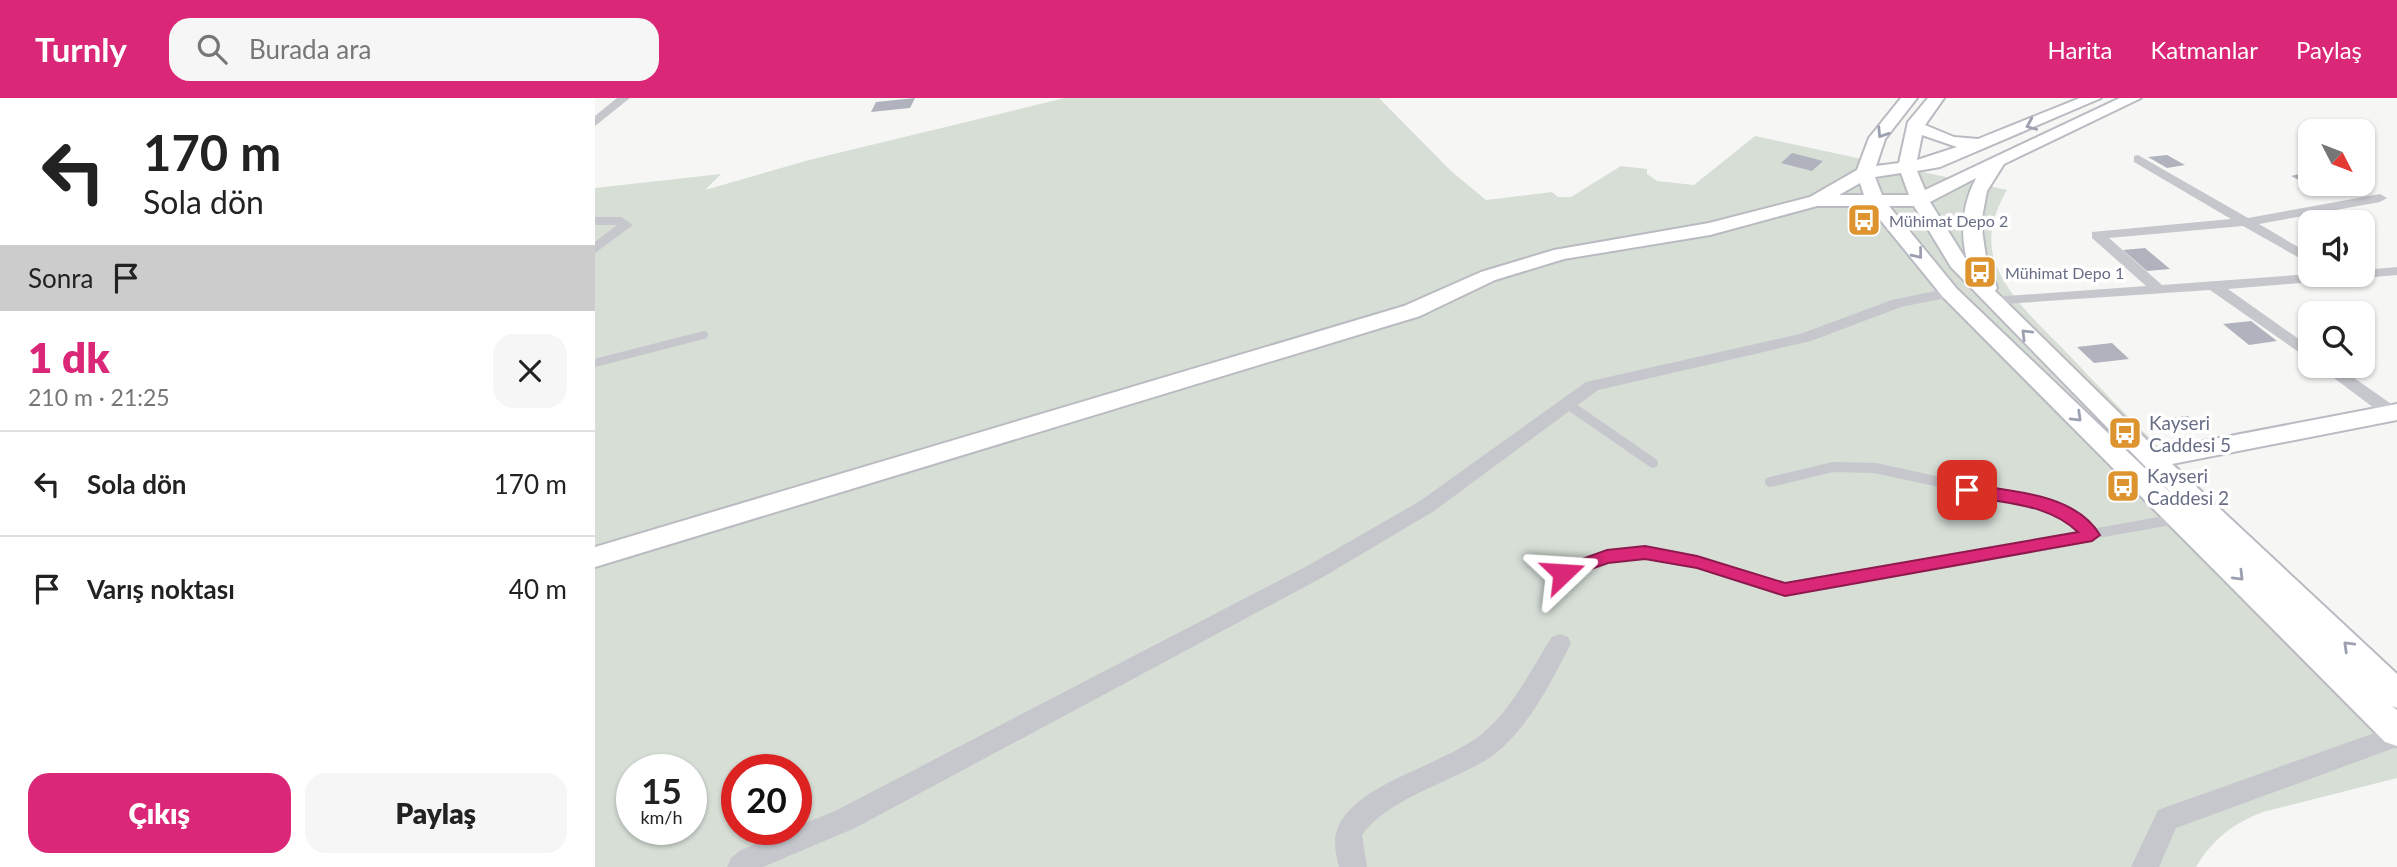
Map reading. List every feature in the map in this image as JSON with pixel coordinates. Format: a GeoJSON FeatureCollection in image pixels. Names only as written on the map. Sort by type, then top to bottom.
{"type":"FeatureCollection","features":[{"type":"Feature","properties":{"kind":"street"},"geometry":{"type":"LineString","coordinates":[[595,122],[624,98]]}},
{"type":"Feature","properties":{"kind":"street"},"geometry":{"type":"LineString","coordinates":[[1909,98],[1877,138],[1865,173],[1875,201],[1950,293],[2397,734],[2341,753],[2290,775],[2216,798],[2167,819],[2145,867]]}},
{"type":"Feature","properties":{"kind":"street"},"geometry":{"type":"LineString","coordinates":[[1937,98],[1916,122],[1907,167],[1920,200],[1958,263],[2152,460],[2397,694]]}},
{"type":"Feature","properties":{"kind":"street"},"geometry":{"type":"LineString","coordinates":[[1816,201],[1865,173],[1934,163],[1991,142],[2093,98]]}},
{"type":"Feature","properties":{"kind":"street"},"geometry":{"type":"LineString","coordinates":[[595,557],[1412,311],[1488,276],[1561,254],[1710,229],[1816,201],[1920,200],[2004,157],[2133,98]]}},
{"type":"Feature","properties":{"kind":"street"},"geometry":{"type":"LineString","coordinates":[[1916,122],[1918,128],[1937,138],[1966,144],[1991,142]]}},
{"type":"Feature","properties":{"kind":"street"},"geometry":{"type":"LineString","coordinates":[[1994,302],[1980,272],[1973,232],[1973,203],[1983,176],[2004,157]]}},
{"type":"Feature","properties":{"kind":"street"},"geometry":{"type":"LineString","coordinates":[[2138,159],[2298,253]]}},
{"type":"Feature","properties":{"kind":"street"},"geometry":{"type":"LineString","coordinates":[[2158,289],[2097,235],[2247,222],[2380,198]]}},
{"type":"Feature","properties":{"kind":"street"},"geometry":{"type":"LineString","coordinates":[[595,221],[621,221],[626,225],[595,249]]}},
{"type":"Feature","properties":{"kind":"street"},"geometry":{"type":"LineString","coordinates":[[2375,273],[2397,271]]}},
{"type":"Feature","properties":{"kind":"street"},"geometry":{"type":"LineString","coordinates":[[1994,302],[2298,279]]}},
{"type":"Feature","properties":{"kind":"street"},"geometry":{"type":"LineString","coordinates":[[2214,286],[2298,346]]}},
{"type":"Feature","properties":{"kind":"street"},"geometry":{"type":"LineString","coordinates":[[741,867],[751,859],[846,818],[1316,571],[1427,506],[1592,386],[1805,338],[1897,303],[1950,293]]}},
{"type":"Feature","properties":{"kind":"street"},"geometry":{"type":"LineString","coordinates":[[2343,378],[2394,413]]}},
{"type":"Feature","properties":{"kind":"street"},"geometry":{"type":"LineString","coordinates":[[2152,460],[2394,413]]}},
{"type":"Feature","properties":{"kind":"street"},"geometry":{"type":"LineString","coordinates":[[1353,867],[1348,839],[1350,829],[1360,814],[1492,742],[1519,709],[1560,643]]}},
{"type":"Feature","properties":{"kind":"lane"},"geometry":{"type":"LineString","coordinates":[[595,363],[704,335]]}},
{"type":"Feature","properties":{"kind":"lane"},"geometry":{"type":"LineString","coordinates":[[1566,403],[1653,463]]}},
{"type":"Feature","properties":{"kind":"lane"},"geometry":{"type":"LineString","coordinates":[[1770,482],[1835,466],[1878,468],[1938,484],[2034,501],[2072,517],[2092,535]]}},
{"type":"Feature","properties":{"kind":"lane"},"geometry":{"type":"LineString","coordinates":[[1563,573],[1607,557],[1645,552],[1697,562],[1785,589],[2180,518]]}},
{"type":"Feature","properties":{"kind":"shaded area"},"geometry":{"type":"Polygon","coordinates":[[[1065,98],[1379,98],[1451,171],[1486,200],[1552,192],[1558,197],[1571,197],[1621,166],[1647,169],[1647,174],[1657,181],[1694,185],[1755,136],[2007,190],[1993,226],[1993,255],[2003,279],[2020,304],[2151,440],[2397,673],[2397,778],[2263,812],[2233,827],[2216,840],[2196,867],[595,867],[595,188],[721,174],[705,190],[809,160],[1065,98]]]}},
{"type":"Feature","properties":{"kind":"building"},"geometry":{"type":"Polygon","coordinates":[[[915,98],[910,108],[871,112],[876,102],[915,98]]]}},
{"type":"Feature","properties":{"kind":"building"},"geometry":{"type":"Polygon","coordinates":[[[1792,153],[1823,161],[1812,171],[1781,163],[1792,153]]]}},
{"type":"Feature","properties":{"kind":"building"},"geometry":{"type":"Polygon","coordinates":[[[2167,155],[2185,165],[2167,168],[2148,157],[2167,155]]]}},
{"type":"Feature","properties":{"kind":"building"},"geometry":{"type":"Polygon","coordinates":[[[2145,248],[2170,269],[2147,271],[2123,250],[2145,248]]]}},
{"type":"Feature","properties":{"kind":"building"},"geometry":{"type":"Polygon","coordinates":[[[2251,321],[2277,341],[2249,345],[2223,324],[2251,321]]]}},
{"type":"Feature","properties":{"kind":"building"},"geometry":{"type":"Polygon","coordinates":[[[2112,343],[2129,359],[2094,363],[2077,347],[2112,343]]]}},
{"type":"Feature","properties":{"kind":"building"},"geometry":{"type":"Polygon","coordinates":[[[2188,416],[2202,430],[2179,432],[2165,418],[2188,416]]]}},
{"type":"Feature","properties":{"kind":"place","name":"Mühimat Depo 2"},"geometry":{"type":"Point","coordinates":[1864,220]}},
{"type":"Feature","properties":{"kind":"place","name":"Mühimat Depo 1"},"geometry":{"type":"Point","coordinates":[1980,272]}},
{"type":"Feature","properties":{"kind":"place","name":"Kayseri Caddesi 5"},"geometry":{"type":"Point","coordinates":[2125,433]}},
{"type":"Feature","properties":{"kind":"place","name":"Kayseri Caddesi 2"},"geometry":{"type":"Point","coordinates":[2123,486]}},
{"type":"Feature","properties":{"kind":"route"},"geometry":{"type":"LineString","coordinates":[[1563,573],[1607,557],[1645,552],[1697,562],[1785,589],[1811,587],[2092,535],[2072,517],[2034,501],[1967,490]]}}]}
